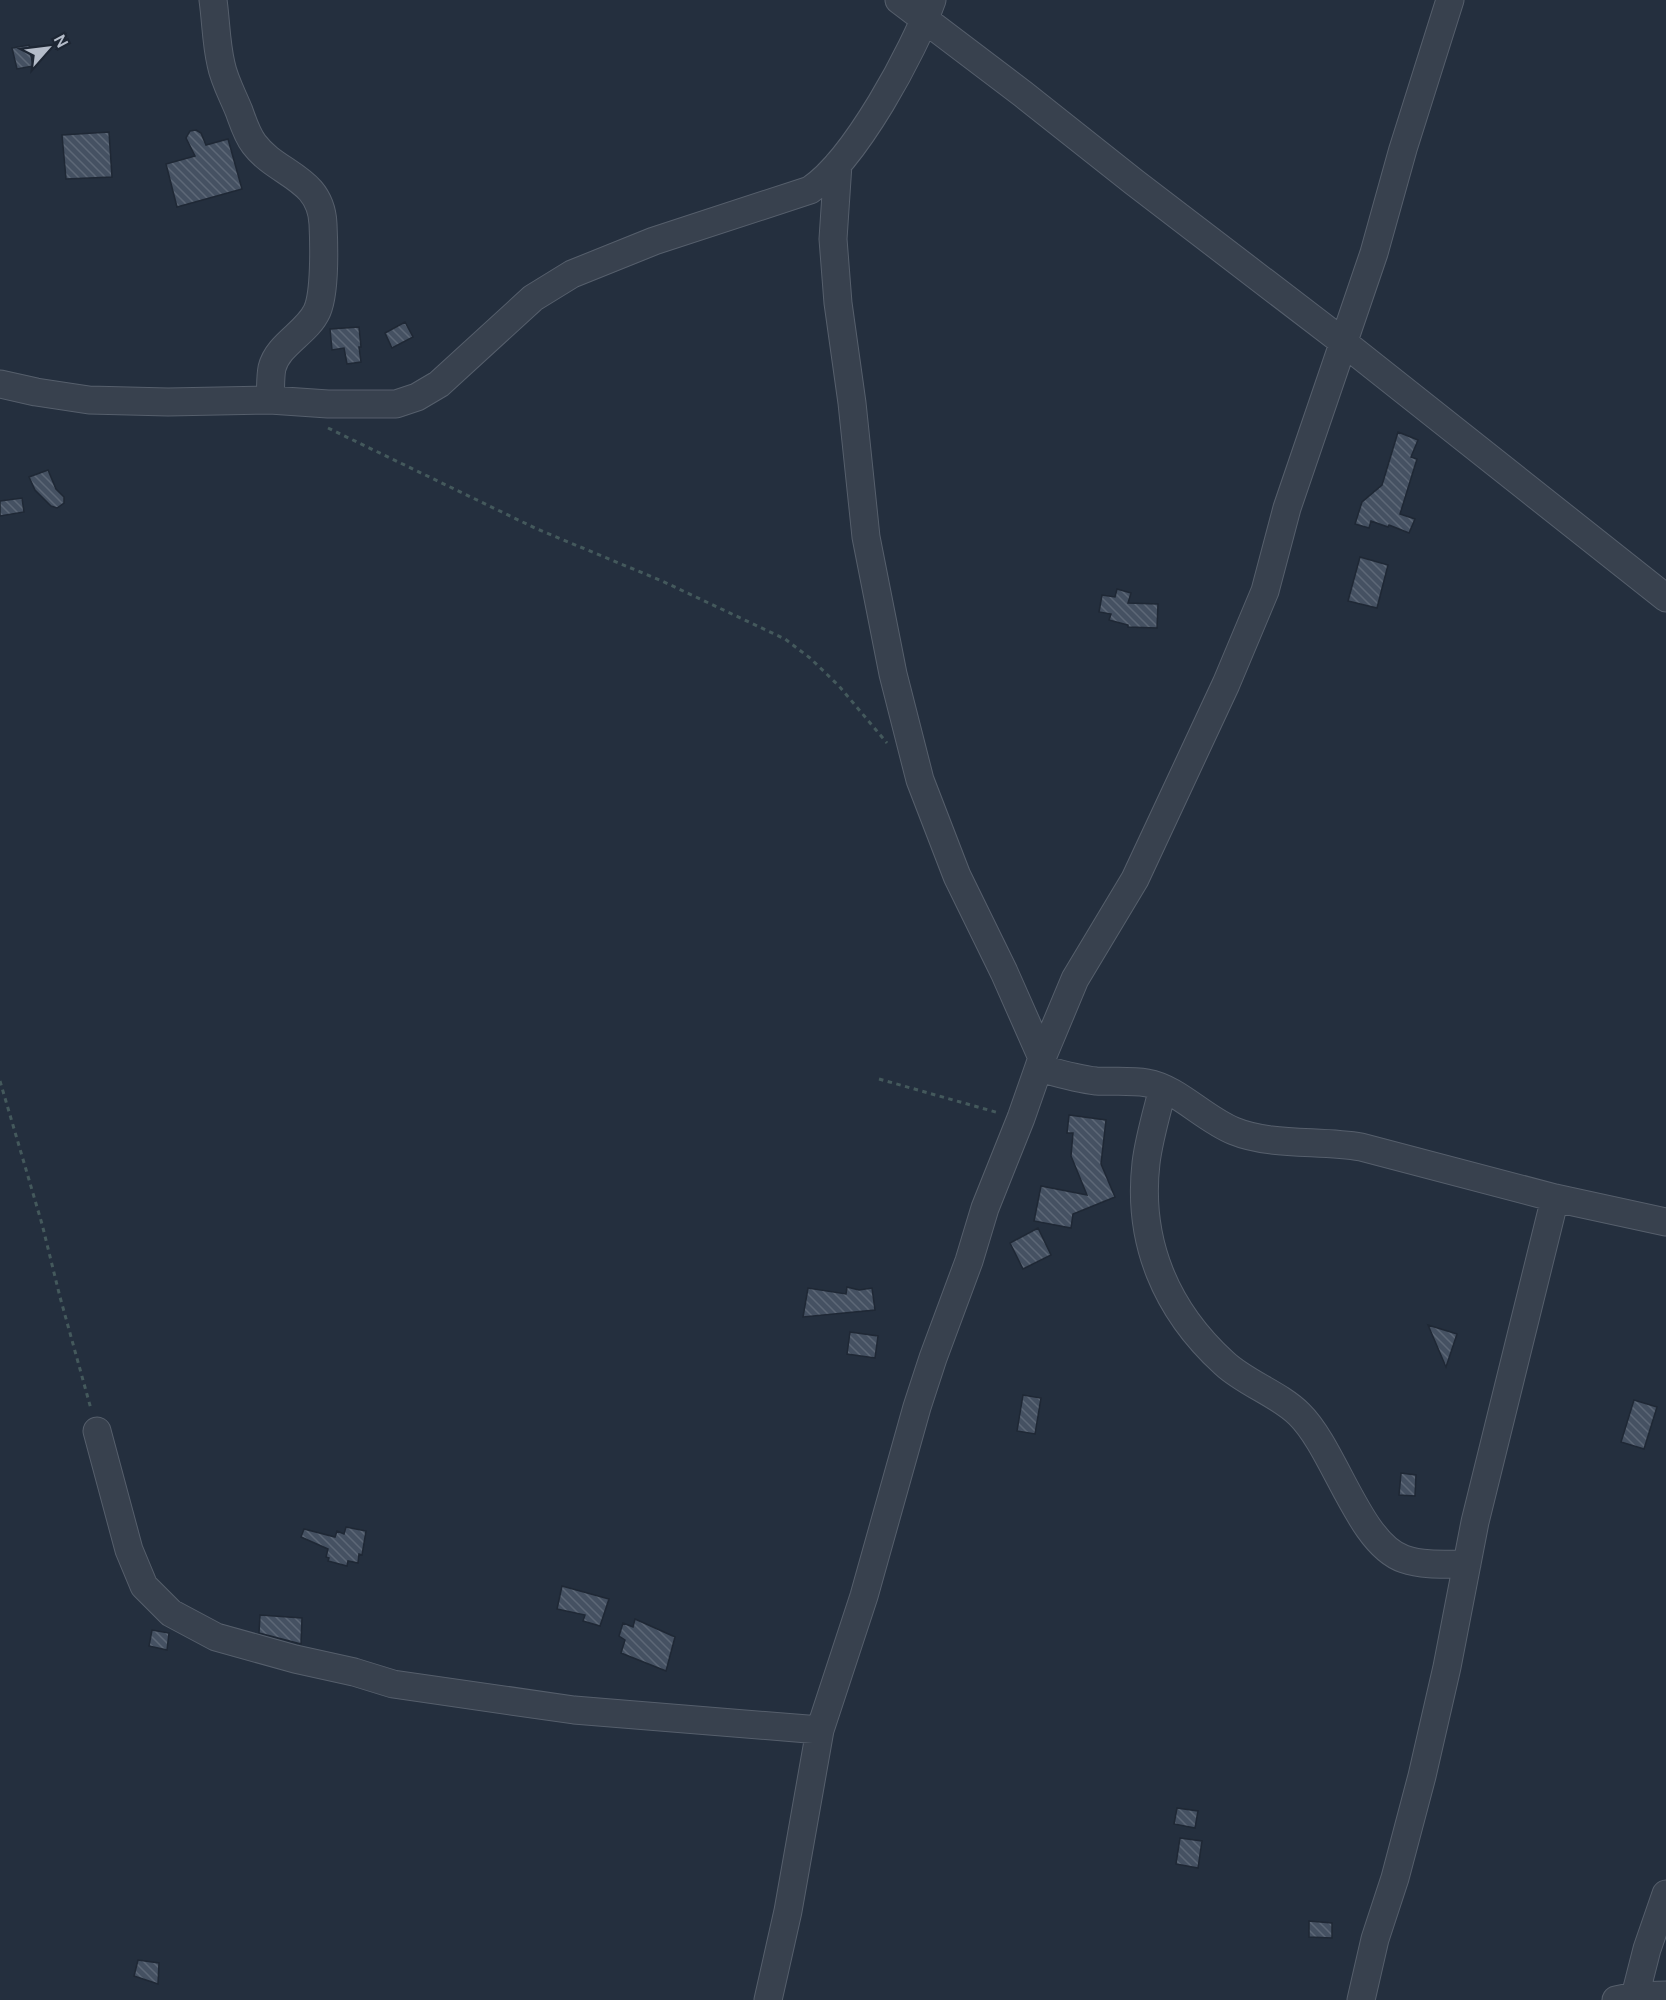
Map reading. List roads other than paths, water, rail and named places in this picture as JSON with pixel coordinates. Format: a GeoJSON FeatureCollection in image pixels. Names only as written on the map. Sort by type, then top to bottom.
{"type":"FeatureCollection","features":[{"type":"Feature","properties":{"kind":"street"},"geometry":{"type":"LineString","coordinates":[[213,0],[221,64],[247,132],[264,154],[310,189],[319,202],[323,222],[321,296],[317,310],[311,322],[277,358],[272,368],[270,400]]}},
{"type":"Feature","properties":{"kind":"street"},"geometry":{"type":"LineString","coordinates":[[899,0],[929,9],[1023,94],[1343,342],[1666,598]]}},
{"type":"Feature","properties":{"kind":"street"},"geometry":{"type":"LineString","coordinates":[[768,2000],[788,1911],[820,1730],[864,1596],[917,1407],[969,1262],[985,1208],[1040,1063],[1075,979],[1135,879],[1226,684],[1265,591],[1287,508],[1374,253],[1403,149],[1450,0]]}},
{"type":"Feature","properties":{"kind":"street"},"geometry":{"type":"LineString","coordinates":[[0,384],[89,400],[168,402],[270,400],[328,404],[396,404],[417,397],[439,384],[533,298],[572,274],[654,241],[810,190],[822,182],[838,164],[881,102],[929,9]]}},
{"type":"Feature","properties":{"kind":"street"},"geometry":{"type":"LineString","coordinates":[[838,164],[832,239],[838,303],[852,403],[866,537],[893,674],[920,780],[957,876],[1004,972],[1040,1063]]}},
{"type":"Feature","properties":{"kind":"street"},"geometry":{"type":"LineString","coordinates":[[1040,1063],[1095,1081],[1146,1083],[1163,1088],[1235,1132],[1276,1140],[1360,1147],[1555,1198],[1666,1222]]}},
{"type":"Feature","properties":{"kind":"street"},"geometry":{"type":"LineString","coordinates":[[1163,1088],[1146,1162],[1146,1202],[1154,1259],[1162,1282],[1184,1318],[1224,1363],[1299,1414],[1317,1438],[1368,1529],[1383,1545],[1402,1558],[1425,1564],[1467,1564]]}},
{"type":"Feature","properties":{"kind":"street"},"geometry":{"type":"LineString","coordinates":[[1361,2000],[1375,1939],[1395,1878],[1422,1776],[1447,1667],[1475,1522],[1555,1198]]}},
{"type":"Feature","properties":{"kind":"street"},"geometry":{"type":"LineString","coordinates":[[97,1431],[129,1550],[144,1586],[171,1613],[216,1637],[295,1659],[354,1671],[393,1684],[574,1710],[820,1730]]}},
{"type":"Feature","properties":{"kind":"street"},"geometry":{"type":"LineString","coordinates":[[1666,1894],[1647,1949],[1626,1998],[1666,1995]]}}]}
